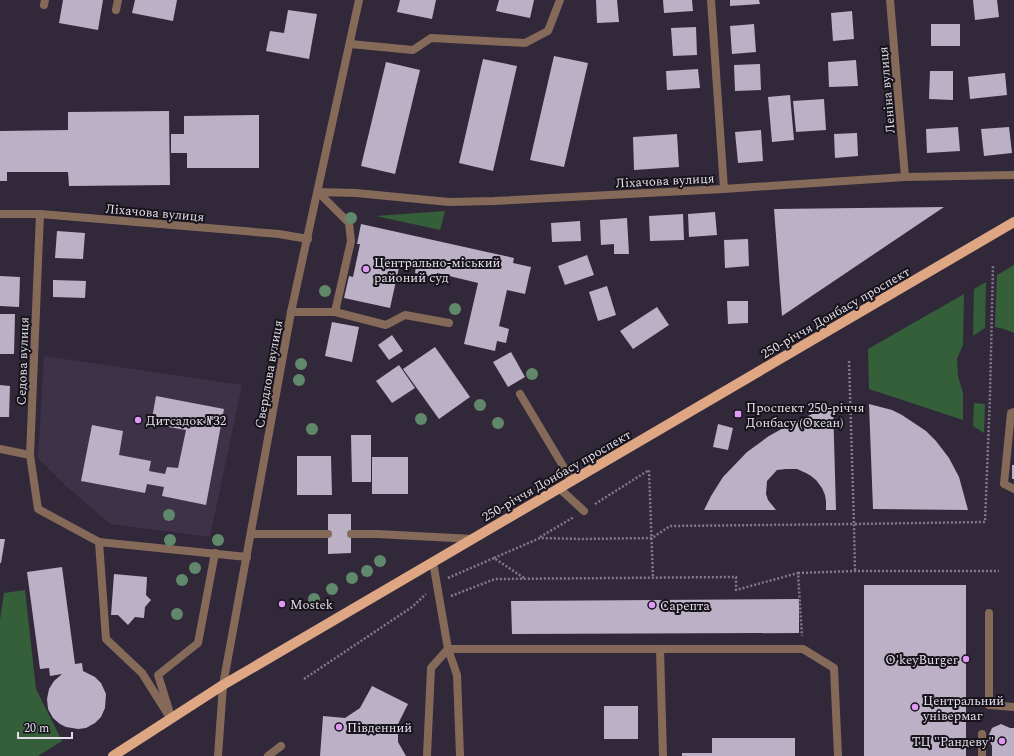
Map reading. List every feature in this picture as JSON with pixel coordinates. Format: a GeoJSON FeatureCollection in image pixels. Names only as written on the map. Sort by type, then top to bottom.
{"type":"FeatureCollection","features":[{"type":"Feature","properties":{"kind":"main road","name":"250-річчя Донбасу проспект"},"geometry":{"type":"LineString","coordinates":[[113,756],[223,685],[1014,222]]}},
{"type":"Feature","properties":{"kind":"street"},"geometry":{"type":"LineString","coordinates":[[116,10],[118,0]]}},
{"type":"Feature","properties":{"kind":"street","name":"Свердлова вулиця"},"geometry":{"type":"LineString","coordinates":[[218,756],[223,685],[246,557],[292,312],[359,0]]}},
{"type":"Feature","properties":{"kind":"street"},"geometry":{"type":"LineString","coordinates":[[350,44],[413,50],[431,38],[526,43],[548,31],[560,0]]}},
{"type":"Feature","properties":{"kind":"street"},"geometry":{"type":"LineString","coordinates":[[711,0],[724,189]]}},
{"type":"Feature","properties":{"kind":"street","name":"Леніна вулиця"},"geometry":{"type":"LineString","coordinates":[[890,0],[905,177]]}},
{"type":"Feature","properties":{"kind":"street","name":"Ліхачова вулиця"},"geometry":{"type":"LineString","coordinates":[[318,192],[356,193],[449,202],[494,201],[724,189],[905,177],[1014,175]]}},
{"type":"Feature","properties":{"kind":"street"},"geometry":{"type":"LineString","coordinates":[[318,192],[349,223],[351,241],[335,312]]}},
{"type":"Feature","properties":{"kind":"street","name":"Ліхачова вулиця"},"geometry":{"type":"LineString","coordinates":[[0,214],[40,214],[278,234],[308,239]]}},
{"type":"Feature","properties":{"kind":"street","name":"Седова вулиця"},"geometry":{"type":"LineString","coordinates":[[40,214],[30,455],[38,509],[99,542]]}},
{"type":"Feature","properties":{"kind":"street"},"geometry":{"type":"LineString","coordinates":[[292,312],[335,312],[386,325],[405,315],[449,323]]}},
{"type":"Feature","properties":{"kind":"street"},"geometry":{"type":"LineString","coordinates":[[520,394],[572,481]]}},
{"type":"Feature","properties":{"kind":"street"},"geometry":{"type":"LineString","coordinates":[[1014,412],[1012,413],[1004,484],[1014,489]]}},
{"type":"Feature","properties":{"kind":"street"},"geometry":{"type":"LineString","coordinates":[[0,449],[30,455]]}},
{"type":"Feature","properties":{"kind":"street"},"geometry":{"type":"LineString","coordinates":[[560,488],[584,511]]}},
{"type":"Feature","properties":{"kind":"street"},"geometry":{"type":"LineString","coordinates":[[251,534],[328,534]]}},
{"type":"Feature","properties":{"kind":"street"},"geometry":{"type":"LineString","coordinates":[[351,534],[473,539]]}},
{"type":"Feature","properties":{"kind":"street"},"geometry":{"type":"LineString","coordinates":[[171,719],[142,673],[106,639],[99,542],[246,557]]}},
{"type":"Feature","properties":{"kind":"street"},"geometry":{"type":"LineString","coordinates":[[171,719],[158,675],[198,643],[215,554]]}},
{"type":"Feature","properties":{"kind":"street"},"geometry":{"type":"LineString","coordinates":[[433,562],[448,649],[457,675],[460,756]]}},
{"type":"Feature","properties":{"kind":"street"},"geometry":{"type":"LineString","coordinates":[[988,613],[989,705],[1014,707]]}},
{"type":"Feature","properties":{"kind":"street"},"geometry":{"type":"LineString","coordinates":[[428,756],[431,668],[448,649],[803,649],[834,668],[838,756]]}},
{"type":"Feature","properties":{"kind":"street"},"geometry":{"type":"LineString","coordinates":[[660,649],[663,756]]}},
{"type":"Feature","properties":{"kind":"street"},"geometry":{"type":"LineString","coordinates":[[982,734],[982,756]]}},
{"type":"Feature","properties":{"kind":"street"},"geometry":{"type":"LineString","coordinates":[[268,756],[281,746]]}},
{"type":"Feature","properties":{"kind":"path"},"geometry":{"type":"LineString","coordinates":[[540,538],[652,538],[670,526],[985,522],[993,266]]}},
{"type":"Feature","properties":{"kind":"path"},"geometry":{"type":"LineString","coordinates":[[849,361],[855,571]]}},
{"type":"Feature","properties":{"kind":"path"},"geometry":{"type":"LineString","coordinates":[[304,679],[412,607],[437,583],[540,538],[649,470],[653,578]]}},
{"type":"Feature","properties":{"kind":"path"},"geometry":{"type":"LineString","coordinates":[[494,558],[524,579]]}},
{"type":"Feature","properties":{"kind":"path"},"geometry":{"type":"LineString","coordinates":[[440,600],[495,579],[736,577],[736,590],[798,573],[855,571],[999,571]]}},
{"type":"Feature","properties":{"kind":"path"},"geometry":{"type":"LineString","coordinates":[[798,573],[803,649]]}},
{"type":"Feature","properties":{"kind":"shaded area","name":"Дитсадок №32"},"geometry":{"type":"Polygon","coordinates":[[[44,356],[242,385],[210,537],[110,524],[65,485],[38,458],[44,356]]]}},
{"type":"Feature","properties":{"kind":"green space"},"geometry":{"type":"Polygon","coordinates":[[[445,211],[440,230],[376,216],[445,211]]]}},
{"type":"Feature","properties":{"kind":"green space"},"geometry":{"type":"Polygon","coordinates":[[[1014,265],[1014,333],[995,327],[997,275],[1014,265]]]}},
{"type":"Feature","properties":{"kind":"green space"},"geometry":{"type":"Polygon","coordinates":[[[986,282],[985,328],[973,336],[974,289],[986,282]]]}},
{"type":"Feature","properties":{"kind":"green space"},"geometry":{"type":"Polygon","coordinates":[[[964,294],[963,345],[957,359],[958,376],[963,393],[963,420],[869,389],[868,349],[964,294]]]}},
{"type":"Feature","properties":{"kind":"green space"},"geometry":{"type":"Polygon","coordinates":[[[974,403],[985,404],[984,433],[973,426],[974,403]]]}},
{"type":"Feature","properties":{"kind":"green space"},"geometry":{"type":"Polygon","coordinates":[[[25,590],[36,689],[62,741],[38,756],[0,756],[0,620],[4,593],[25,590]]]}},
{"type":"Feature","properties":{"kind":"building"},"geometry":{"type":"Polygon","coordinates":[[[63,0],[103,0],[98,30],[59,23],[63,0]]]}},
{"type":"Feature","properties":{"kind":"building"},"geometry":{"type":"Polygon","coordinates":[[[135,0],[177,0],[173,21],[132,13],[135,0]]]}},
{"type":"Feature","properties":{"kind":"building"},"geometry":{"type":"Polygon","coordinates":[[[400,0],[436,0],[432,19],[397,12],[400,0]]]}},
{"type":"Feature","properties":{"kind":"building"},"geometry":{"type":"Polygon","coordinates":[[[499,0],[534,0],[530,18],[496,11],[499,0]]]}},
{"type":"Feature","properties":{"kind":"building"},"geometry":{"type":"Polygon","coordinates":[[[596,0],[617,0],[619,22],[597,23],[596,0]]]}},
{"type":"Feature","properties":{"kind":"building"},"geometry":{"type":"Polygon","coordinates":[[[663,0],[692,0],[693,11],[664,13],[663,0]]]}},
{"type":"Feature","properties":{"kind":"building"},"geometry":{"type":"Polygon","coordinates":[[[730,0],[759,0],[760,4],[730,6],[730,0]]]}},
{"type":"Feature","properties":{"kind":"building"},"geometry":{"type":"Polygon","coordinates":[[[973,0],[997,0],[999,17],[975,20],[973,0]]]}},
{"type":"Feature","properties":{"kind":"building"},"geometry":{"type":"Polygon","coordinates":[[[288,10],[317,14],[309,59],[266,51],[270,31],[284,33],[288,10]]]}},
{"type":"Feature","properties":{"kind":"building"},"geometry":{"type":"Polygon","coordinates":[[[852,11],[854,39],[833,41],[831,13],[852,11]]]}},
{"type":"Feature","properties":{"kind":"building"},"geometry":{"type":"Polygon","coordinates":[[[754,24],[756,52],[732,54],[730,26],[754,24]]]}},
{"type":"Feature","properties":{"kind":"building"},"geometry":{"type":"Polygon","coordinates":[[[931,24],[960,24],[960,46],[931,46],[931,24]]]}},
{"type":"Feature","properties":{"kind":"building"},"geometry":{"type":"Polygon","coordinates":[[[696,27],[697,55],[673,56],[671,28],[696,27]]]}},
{"type":"Feature","properties":{"kind":"building"},"geometry":{"type":"Polygon","coordinates":[[[554,56],[588,63],[564,167],[530,160],[554,56]]]}},
{"type":"Feature","properties":{"kind":"building"},"geometry":{"type":"Polygon","coordinates":[[[483,59],[517,66],[493,171],[459,163],[483,59]]]}},
{"type":"Feature","properties":{"kind":"building"},"geometry":{"type":"Polygon","coordinates":[[[856,60],[858,86],[829,87],[828,62],[856,60]]]}},
{"type":"Feature","properties":{"kind":"building"},"geometry":{"type":"Polygon","coordinates":[[[386,62],[420,70],[395,174],[361,166],[386,62]]]}},
{"type":"Feature","properties":{"kind":"building"},"geometry":{"type":"Polygon","coordinates":[[[760,64],[761,90],[735,91],[734,65],[760,64]]]}},
{"type":"Feature","properties":{"kind":"building"},"geometry":{"type":"Polygon","coordinates":[[[698,69],[700,88],[667,90],[666,71],[698,69]]]}},
{"type":"Feature","properties":{"kind":"building"},"geometry":{"type":"Polygon","coordinates":[[[930,71],[953,71],[953,100],[929,99],[930,71]]]}},
{"type":"Feature","properties":{"kind":"building"},"geometry":{"type":"Polygon","coordinates":[[[1005,73],[1007,95],[970,99],[968,77],[1005,73]]]}},
{"type":"Feature","properties":{"kind":"building"},"geometry":{"type":"Polygon","coordinates":[[[790,95],[794,140],[772,142],[768,97],[790,95]]]}},
{"type":"Feature","properties":{"kind":"building"},"geometry":{"type":"Polygon","coordinates":[[[824,99],[826,130],[796,132],[793,101],[824,99]]]}},
{"type":"Feature","properties":{"kind":"building"},"geometry":{"type":"Polygon","coordinates":[[[169,111],[170,185],[69,186],[68,172],[7,172],[7,181],[0,181],[0,131],[68,130],[68,112],[169,111]]]}},
{"type":"Feature","properties":{"kind":"building"},"geometry":{"type":"Polygon","coordinates":[[[259,115],[259,168],[187,168],[187,153],[171,153],[171,134],[184,134],[184,116],[259,115]]]}},
{"type":"Feature","properties":{"kind":"building"},"geometry":{"type":"Polygon","coordinates":[[[958,127],[960,151],[927,153],[926,129],[958,127]]]}},
{"type":"Feature","properties":{"kind":"building"},"geometry":{"type":"Polygon","coordinates":[[[1009,127],[1012,153],[984,156],[981,129],[1009,127]]]}},
{"type":"Feature","properties":{"kind":"building"},"geometry":{"type":"Polygon","coordinates":[[[761,130],[763,161],[738,163],[735,132],[761,130]]]}},
{"type":"Feature","properties":{"kind":"building"},"geometry":{"type":"Polygon","coordinates":[[[857,133],[858,156],[835,158],[834,134],[857,133]]]}},
{"type":"Feature","properties":{"kind":"building"},"geometry":{"type":"Polygon","coordinates":[[[677,134],[679,167],[634,170],[633,137],[677,134]]]}},
{"type":"Feature","properties":{"kind":"building"},"geometry":{"type":"Polygon","coordinates":[[[944,207],[782,316],[774,209],[944,207]]]}},
{"type":"Feature","properties":{"kind":"building"},"geometry":{"type":"Polygon","coordinates":[[[715,212],[717,235],[689,237],[688,214],[715,212]]]}},
{"type":"Feature","properties":{"kind":"building"},"geometry":{"type":"Polygon","coordinates":[[[683,214],[684,240],[650,241],[649,216],[683,214]]]}},
{"type":"Feature","properties":{"kind":"building"},"geometry":{"type":"Polygon","coordinates":[[[627,218],[629,254],[614,254],[614,244],[601,245],[600,220],[627,218]]]}},
{"type":"Feature","properties":{"kind":"building"},"geometry":{"type":"Polygon","coordinates":[[[580,221],[581,241],[552,242],[551,223],[580,221]]]}},
{"type":"Feature","properties":{"kind":"building"},"geometry":{"type":"Polygon","coordinates":[[[361,224],[514,258],[513,263],[531,267],[525,294],[507,290],[499,326],[509,329],[506,343],[497,341],[495,351],[464,344],[478,283],[437,273],[436,278],[415,273],[416,267],[400,263],[390,308],[344,298],[349,276],[353,277],[360,244],[357,244],[361,224]]]}},
{"type":"Feature","properties":{"kind":"building"},"geometry":{"type":"Polygon","coordinates":[[[57,231],[85,233],[83,259],[55,258],[57,231]]]}},
{"type":"Feature","properties":{"kind":"building"},"geometry":{"type":"Polygon","coordinates":[[[748,239],[749,266],[725,268],[724,240],[748,239]]]}},
{"type":"Feature","properties":{"kind":"building"},"geometry":{"type":"Polygon","coordinates":[[[587,255],[594,275],[565,285],[558,266],[587,255]]]}},
{"type":"Feature","properties":{"kind":"building"},"geometry":{"type":"Polygon","coordinates":[[[0,276],[20,277],[19,307],[0,306],[0,276]]]}},
{"type":"Feature","properties":{"kind":"building"},"geometry":{"type":"Polygon","coordinates":[[[53,280],[86,281],[85,298],[53,297],[53,280]]]}},
{"type":"Feature","properties":{"kind":"building"},"geometry":{"type":"Polygon","coordinates":[[[607,286],[616,315],[598,321],[589,292],[607,286]]]}},
{"type":"Feature","properties":{"kind":"building"},"geometry":{"type":"Polygon","coordinates":[[[727,301],[748,301],[748,323],[728,324],[727,301]]]}},
{"type":"Feature","properties":{"kind":"building"},"geometry":{"type":"Polygon","coordinates":[[[657,307],[669,325],[633,349],[620,331],[657,307]]]}},
{"type":"Feature","properties":{"kind":"building"},"geometry":{"type":"Polygon","coordinates":[[[0,314],[15,314],[14,354],[0,354],[0,314]]]}},
{"type":"Feature","properties":{"kind":"building"},"geometry":{"type":"Polygon","coordinates":[[[332,322],[359,327],[352,362],[325,356],[332,322]]]}},
{"type":"Feature","properties":{"kind":"building"},"geometry":{"type":"Polygon","coordinates":[[[392,335],[403,351],[389,360],[378,345],[392,335]]]}},
{"type":"Feature","properties":{"kind":"building"},"geometry":{"type":"Polygon","coordinates":[[[435,347],[470,397],[439,419],[403,369],[435,347]]]}},
{"type":"Feature","properties":{"kind":"building"},"geometry":{"type":"Polygon","coordinates":[[[511,352],[525,377],[508,387],[493,362],[511,352]]]}},
{"type":"Feature","properties":{"kind":"building"},"geometry":{"type":"Polygon","coordinates":[[[399,365],[415,388],[392,403],[376,381],[399,365]]]}},
{"type":"Feature","properties":{"kind":"building"},"geometry":{"type":"Polygon","coordinates":[[[0,385],[10,386],[9,417],[0,417],[0,385]]]}},
{"type":"Feature","properties":{"kind":"building"},"geometry":{"type":"Polygon","coordinates":[[[156,396],[224,409],[206,505],[162,496],[164,487],[147,484],[145,493],[81,481],[92,425],[123,431],[119,455],[151,461],[149,471],[165,474],[167,467],[178,468],[186,430],[151,424],[156,396]]]}},
{"type":"Feature","properties":{"kind":"building"},"geometry":{"type":"Polygon","coordinates":[[[869,404],[892,410],[902,415],[926,431],[936,441],[949,458],[959,477],[968,510],[873,509],[869,404]]]}},
{"type":"Feature","properties":{"kind":"building"},"geometry":{"type":"Polygon","coordinates":[[[833,405],[836,510],[826,510],[825,495],[816,480],[797,469],[786,469],[777,470],[767,481],[766,494],[768,500],[776,510],[704,510],[723,477],[747,452],[769,436],[794,422],[833,405]]]}},
{"type":"Feature","properties":{"kind":"building"},"geometry":{"type":"Polygon","coordinates":[[[718,424],[733,428],[728,450],[713,447],[718,424]]]}},
{"type":"Feature","properties":{"kind":"building"},"geometry":{"type":"Polygon","coordinates":[[[351,435],[371,435],[371,482],[352,482],[351,435]]]}},
{"type":"Feature","properties":{"kind":"building"},"geometry":{"type":"Polygon","coordinates":[[[297,456],[331,456],[332,495],[297,495],[297,456]]]}},
{"type":"Feature","properties":{"kind":"building"},"geometry":{"type":"Polygon","coordinates":[[[372,457],[408,457],[408,494],[372,494],[372,457]]]}},
{"type":"Feature","properties":{"kind":"building"},"geometry":{"type":"Polygon","coordinates":[[[1012,465],[1014,465],[1014,479],[1012,479],[1012,465]]]}},
{"type":"Feature","properties":{"kind":"building"},"geometry":{"type":"Polygon","coordinates":[[[328,514],[351,514],[351,553],[328,554],[328,514]]]}},
{"type":"Feature","properties":{"kind":"building"},"geometry":{"type":"Polygon","coordinates":[[[0,539],[5,539],[1,563],[0,563],[0,539]]]}},
{"type":"Feature","properties":{"kind":"building"},"geometry":{"type":"Polygon","coordinates":[[[62,567],[75,664],[82,663],[83,671],[95,677],[101,683],[106,694],[105,708],[101,717],[95,723],[86,728],[78,729],[66,727],[60,724],[53,718],[48,709],[47,699],[49,689],[54,681],[62,674],[50,676],[49,668],[40,669],[27,572],[62,567]]]}},
{"type":"Feature","properties":{"kind":"building"},"geometry":{"type":"Polygon","coordinates":[[[114,574],[147,577],[146,595],[151,600],[145,607],[144,618],[135,617],[128,625],[118,615],[111,615],[114,574]]]}},
{"type":"Feature","properties":{"kind":"building","name":"Центральний універмаг"},"geometry":{"type":"Polygon","coordinates":[[[864,585],[966,585],[966,756],[864,756],[864,585]]]}},
{"type":"Feature","properties":{"kind":"building"},"geometry":{"type":"Polygon","coordinates":[[[799,599],[799,633],[512,634],[511,601],[799,599]]]}},
{"type":"Feature","properties":{"kind":"building"},"geometry":{"type":"Polygon","coordinates":[[[372,686],[408,704],[398,724],[398,742],[406,756],[320,756],[323,716],[345,718],[360,708],[372,686]]]}},
{"type":"Feature","properties":{"kind":"building"},"geometry":{"type":"Polygon","coordinates":[[[604,706],[638,706],[638,739],[604,739],[604,706]]]}},
{"type":"Feature","properties":{"kind":"building","name":"ТЦ \"Рандеву\""},"geometry":{"type":"Polygon","coordinates":[[[1001,724],[1014,728],[1014,756],[992,756],[992,746],[988,737],[992,728],[1001,724]]]}},
{"type":"Feature","properties":{"kind":"building"},"geometry":{"type":"Polygon","coordinates":[[[712,738],[795,738],[795,756],[682,756],[682,753],[712,753],[712,738]]]}},
{"type":"Feature","properties":{"kind":"place","name":"Центрально-міський районий суд"},"geometry":{"type":"Point","coordinates":[366,269]}},
{"type":"Feature","properties":{"kind":"place","name":"Проспект 250-річчя Донбасу (Океан)"},"geometry":{"type":"Point","coordinates":[738,414]}},
{"type":"Feature","properties":{"kind":"place","name":"Дитсадок №32"},"geometry":{"type":"Point","coordinates":[138,420]}},
{"type":"Feature","properties":{"kind":"place","name":"Mostek"},"geometry":{"type":"Point","coordinates":[282,604]}},
{"type":"Feature","properties":{"kind":"place","name":"Сарепта"},"geometry":{"type":"Point","coordinates":[652,605]}},
{"type":"Feature","properties":{"kind":"place","name":"O'keyBurger"},"geometry":{"type":"Point","coordinates":[966,659]}},
{"type":"Feature","properties":{"kind":"place","name":"Центральний універмаг"},"geometry":{"type":"Point","coordinates":[915,707]}},
{"type":"Feature","properties":{"kind":"place","name":"Південний"},"geometry":{"type":"Point","coordinates":[339,727]}},
{"type":"Feature","properties":{"kind":"place","name":"ТЦ \"Рандеву\""},"geometry":{"type":"Point","coordinates":[1002,741]}}]}
